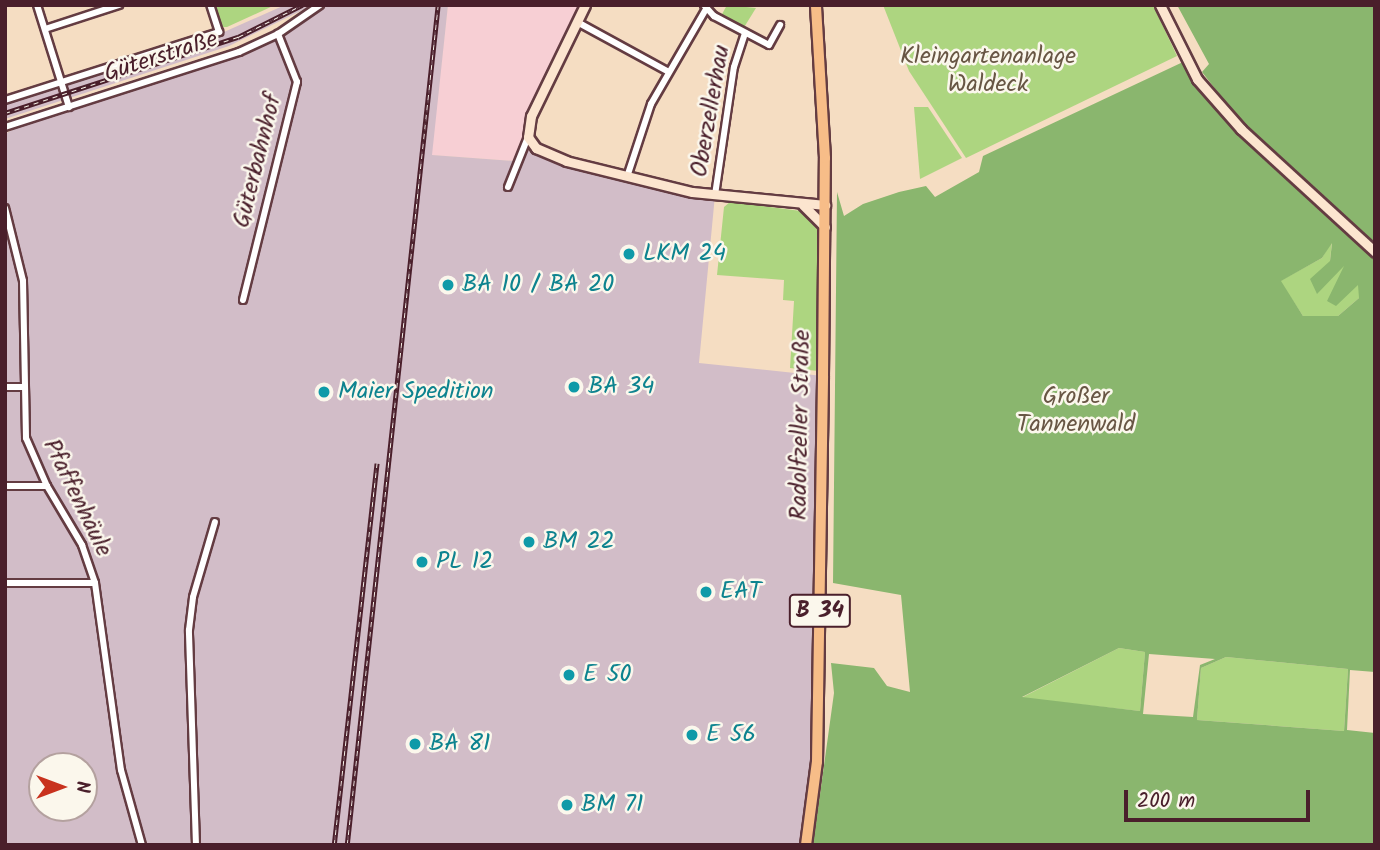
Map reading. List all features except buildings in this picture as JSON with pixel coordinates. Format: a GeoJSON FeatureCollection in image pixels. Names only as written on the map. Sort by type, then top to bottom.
{"type":"FeatureCollection","features":[{"type":"Feature","properties":{"kind":"main road","name":"Radolfzeller Straße"},"geometry":{"type":"LineString","coordinates":[[806,845],[817,762],[825,228],[816,5]]}},
{"type":"Feature","properties":{"kind":"street"},"geometry":{"type":"LineString","coordinates":[[37,5],[69,107]]}},
{"type":"Feature","properties":{"kind":"street"},"geometry":{"type":"LineString","coordinates":[[45,29],[119,5]]}},
{"type":"Feature","properties":{"kind":"street"},"geometry":{"type":"LineString","coordinates":[[5,100],[219,32],[210,5]]}},
{"type":"Feature","properties":{"kind":"street","name":"Güterstraße"},"geometry":{"type":"LineString","coordinates":[[5,127],[190,69],[278,34],[320,5]]}},
{"type":"Feature","properties":{"kind":"street"},"geometry":{"type":"LineString","coordinates":[[508,187],[528,137],[534,107],[579,23],[585,5]]}},
{"type":"Feature","properties":{"kind":"street"},"geometry":{"type":"LineString","coordinates":[[1160,5],[1197,79],[1241,129],[1375,252]]}},
{"type":"Feature","properties":{"kind":"street"},"geometry":{"type":"LineString","coordinates":[[627,177],[641,126],[667,72],[707,9],[719,6]]}},
{"type":"Feature","properties":{"kind":"street","name":"Oberzellerhau"},"geometry":{"type":"LineString","coordinates":[[707,9],[745,34],[769,45],[780,25]]}},
{"type":"Feature","properties":{"kind":"street"},"geometry":{"type":"LineString","coordinates":[[579,23],[667,72]]}},
{"type":"Feature","properties":{"kind":"street","name":"Güterbahnhof"},"geometry":{"type":"LineString","coordinates":[[243,300],[297,82],[278,34]]}},
{"type":"Feature","properties":{"kind":"street","name":"Oberzellerhau"},"geometry":{"type":"LineString","coordinates":[[715,195],[732,77],[745,34]]}},
{"type":"Feature","properties":{"kind":"street"},"geometry":{"type":"LineString","coordinates":[[528,137],[536,148],[627,177],[715,195],[825,205]]}},
{"type":"Feature","properties":{"kind":"street"},"geometry":{"type":"LineString","coordinates":[[799,203],[814,212],[825,228]]}},
{"type":"Feature","properties":{"kind":"street","name":"Pfaffenhäule"},"geometry":{"type":"LineString","coordinates":[[5,208],[23,281],[26,438],[47,486],[82,545],[95,583],[121,770],[142,845]]}},
{"type":"Feature","properties":{"kind":"street"},"geometry":{"type":"LineString","coordinates":[[5,387],[25,387]]}},
{"type":"Feature","properties":{"kind":"street"},"geometry":{"type":"LineString","coordinates":[[5,486],[47,486]]}},
{"type":"Feature","properties":{"kind":"street"},"geometry":{"type":"LineString","coordinates":[[196,845],[189,630],[193,597],[215,522]]}},
{"type":"Feature","properties":{"kind":"street"},"geometry":{"type":"LineString","coordinates":[[5,583],[95,583]]}},
{"type":"Feature","properties":{"kind":"shaded area"},"geometry":{"type":"Polygon","coordinates":[[[285,5],[313,5],[229,46],[5,119],[5,102],[224,32],[285,5]]]}},
{"type":"Feature","properties":{"kind":"shaded area"},"geometry":{"type":"Polygon","coordinates":[[[320,5],[448,5],[432,155],[515,161],[528,137],[547,155],[715,195],[699,363],[823,376],[817,762],[806,845],[5,845],[5,134],[32,119],[190,70],[278,34],[320,5]]]}},
{"type":"Feature","properties":{"kind":"shaded area"},"geometry":{"type":"Polygon","coordinates":[[[448,5],[585,5],[515,161],[431,155],[448,5]]]}},
{"type":"Feature","properties":{"kind":"green space"},"geometry":{"type":"Polygon","coordinates":[[[213,5],[275,5],[227,27],[220,27],[213,5]]]}},
{"type":"Feature","properties":{"kind":"green space"},"geometry":{"type":"Polygon","coordinates":[[[727,5],[756,8],[743,29],[721,16],[727,5]]]}},
{"type":"Feature","properties":{"kind":"green space","name":"Kleingartenanlage Waldeck"},"geometry":{"type":"Polygon","coordinates":[[[883,5],[1153,5],[1177,56],[966,158],[909,71],[883,5]]]}},
{"type":"Feature","properties":{"kind":"green space"},"geometry":{"type":"Polygon","coordinates":[[[1177,5],[1375,5],[1375,247],[1300,182],[1305,179],[1300,174],[1293,177],[1230,108],[1202,72],[1209,64],[1177,5]]]}},
{"type":"Feature","properties":{"kind":"green space","name":"Großer Tannenwald"},"geometry":{"type":"Polygon","coordinates":[[[1183,62],[1220,114],[1375,257],[1375,672],[1350,670],[1347,730],[1375,733],[1375,845],[813,845],[834,693],[831,663],[874,668],[887,686],[910,692],[901,595],[833,583],[837,192],[844,216],[863,204],[926,186],[935,197],[979,172],[983,156],[1183,62]],[[1332,243],[1322,258],[1281,281],[1303,316],[1338,316],[1359,298],[1358,285],[1336,306],[1327,301],[1344,266],[1317,294],[1310,279],[1330,261],[1332,243]],[[1119,648],[1022,697],[1140,711],[1145,652],[1119,648]],[[1149,654],[1143,714],[1193,717],[1200,665],[1215,659],[1149,654]],[[1226,657],[1201,668],[1197,720],[1344,731],[1348,669],[1226,657]]]}},
{"type":"Feature","properties":{"kind":"green space"},"geometry":{"type":"Polygon","coordinates":[[[914,107],[928,107],[962,158],[920,179],[914,107]]]}},
{"type":"Feature","properties":{"kind":"green space"},"geometry":{"type":"Polygon","coordinates":[[[730,202],[801,211],[817,226],[818,371],[790,368],[794,301],[783,300],[784,280],[717,275],[724,207],[730,202]]]}},
{"type":"Feature","properties":{"kind":"green space"},"geometry":{"type":"Polygon","coordinates":[[[1332,241],[1330,261],[1346,264],[1359,285],[1359,298],[1338,316],[1303,316],[1280,281],[1322,258],[1332,241]]]}},
{"type":"Feature","properties":{"kind":"green space"},"geometry":{"type":"Polygon","coordinates":[[[1119,648],[1145,652],[1140,711],[1021,698],[1119,648]]]}},
{"type":"Feature","properties":{"kind":"green space"},"geometry":{"type":"Polygon","coordinates":[[[1226,657],[1348,669],[1344,731],[1197,720],[1201,668],[1226,657]]]}},
{"type":"Feature","properties":{"kind":"railway"},"geometry":{"type":"LineString","coordinates":[[5,113],[238,37],[302,5]]}},
{"type":"Feature","properties":{"kind":"railway"},"geometry":{"type":"LineString","coordinates":[[347,845],[438,5]]}},
{"type":"Feature","properties":{"kind":"railway"},"geometry":{"type":"LineString","coordinates":[[334,845],[377,463]]}},
{"type":"Feature","properties":{"kind":"place","name":"LKM 24"},"geometry":{"type":"Point","coordinates":[629,254]}},
{"type":"Feature","properties":{"kind":"place","name":"BA 10 / BA 20"},"geometry":{"type":"Point","coordinates":[448,285]}},
{"type":"Feature","properties":{"kind":"place","name":"BA 34"},"geometry":{"type":"Point","coordinates":[574,387]}},
{"type":"Feature","properties":{"kind":"place","name":"Maier Spedition"},"geometry":{"type":"Point","coordinates":[324,392]}},
{"type":"Feature","properties":{"kind":"place","name":"BM 22"},"geometry":{"type":"Point","coordinates":[529,542]}},
{"type":"Feature","properties":{"kind":"place","name":"PL 12"},"geometry":{"type":"Point","coordinates":[422,562]}},
{"type":"Feature","properties":{"kind":"place","name":"EAT"},"geometry":{"type":"Point","coordinates":[706,592]}},
{"type":"Feature","properties":{"kind":"place","name":"E 50"},"geometry":{"type":"Point","coordinates":[569,675]}},
{"type":"Feature","properties":{"kind":"place","name":"E 56"},"geometry":{"type":"Point","coordinates":[692,735]}},
{"type":"Feature","properties":{"kind":"place","name":"BA 81"},"geometry":{"type":"Point","coordinates":[415,744]}},
{"type":"Feature","properties":{"kind":"place","name":"BM 71"},"geometry":{"type":"Point","coordinates":[567,805]}}]}
